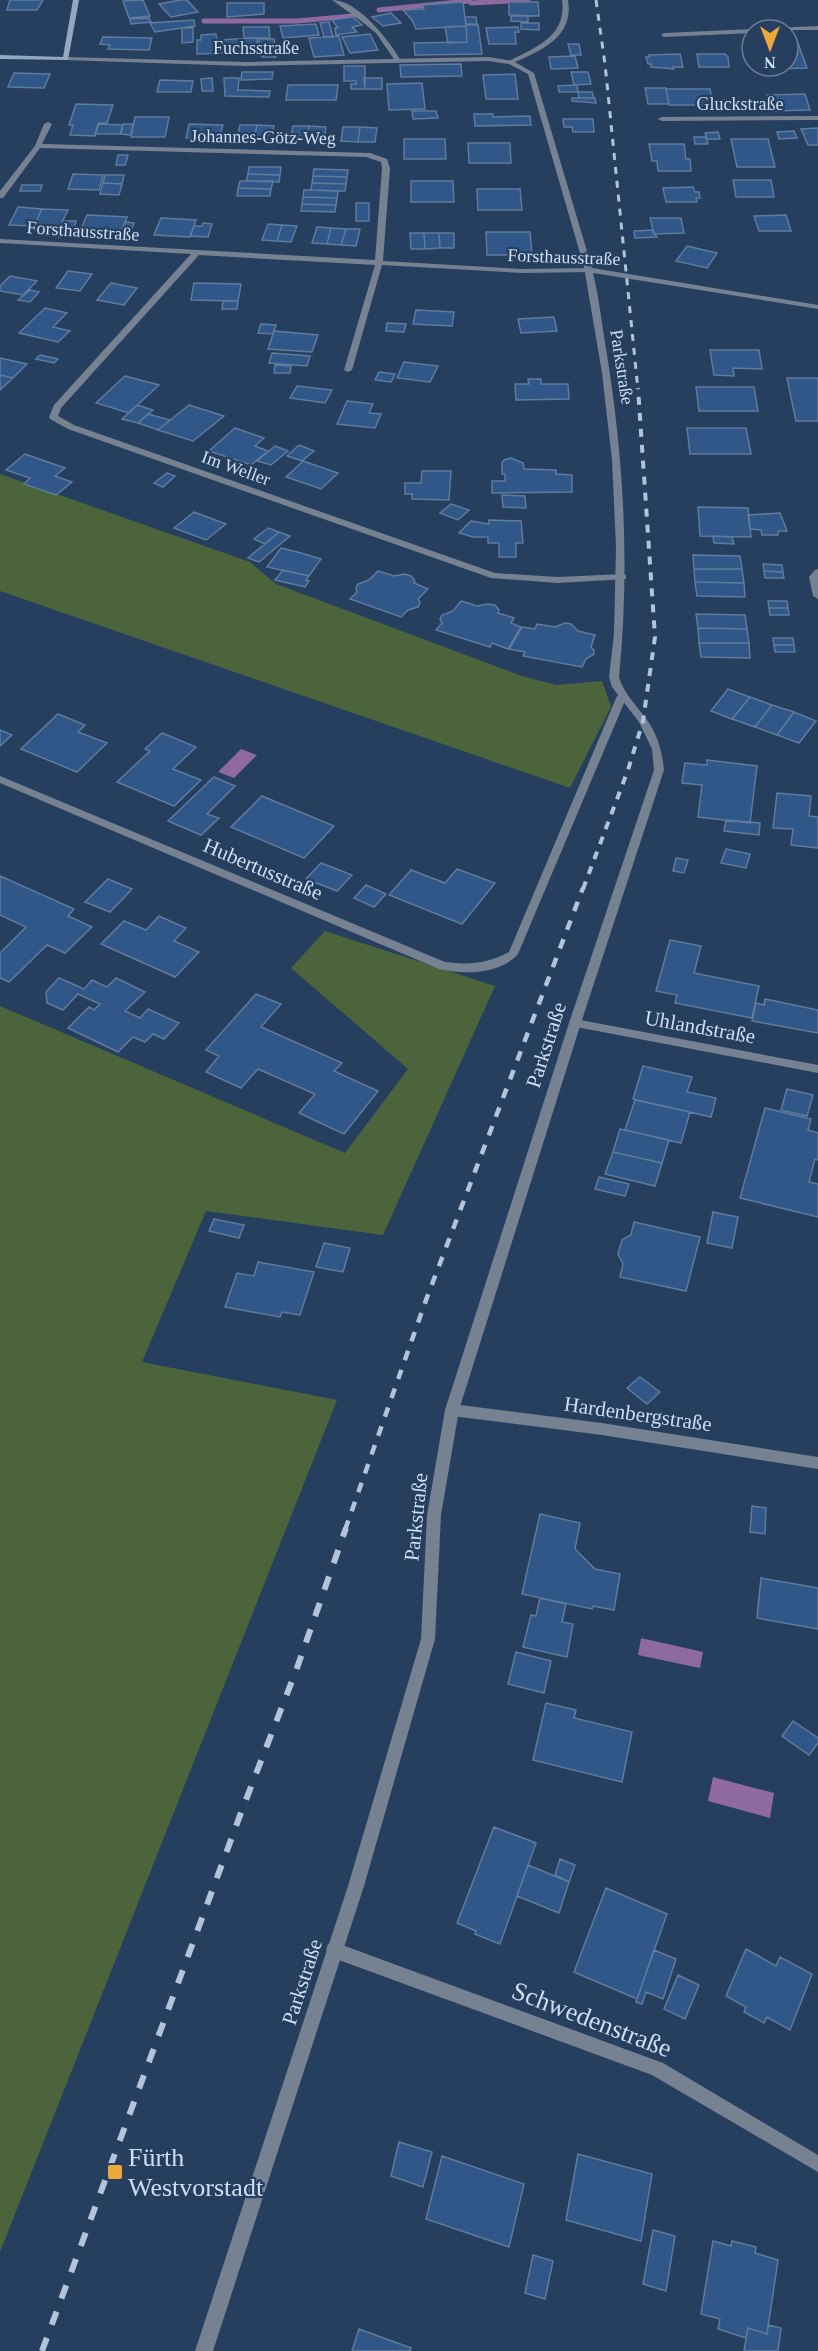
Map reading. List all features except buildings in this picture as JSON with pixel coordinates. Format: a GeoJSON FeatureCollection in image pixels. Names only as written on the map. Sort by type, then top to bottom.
{"type":"FeatureCollection","features":[{"type":"Feature","properties":{"kind":"main road"},"geometry":{"type":"LineString","coordinates":[[66,58],[76,0]]}},
{"type":"Feature","properties":{"kind":"main road","name":"Fuchsstraße"},"geometry":{"type":"LineString","coordinates":[[0,57],[66,58]]}},
{"type":"Feature","properties":{"kind":"street"},"geometry":{"type":"LineString","coordinates":[[335,0],[369,21],[389,43],[399,61]]}},
{"type":"Feature","properties":{"kind":"street"},"geometry":{"type":"LineString","coordinates":[[511,62],[556,37],[566,19],[568,8],[565,0]]}},
{"type":"Feature","properties":{"kind":"street"},"geometry":{"type":"LineString","coordinates":[[663,35],[818,28]]}},
{"type":"Feature","properties":{"kind":"street","name":"Fuchsstraße"},"geometry":{"type":"LineString","coordinates":[[66,58],[245,64],[488,59],[511,62]]}},
{"type":"Feature","properties":{"kind":"street","name":"Parkstraße"},"geometry":{"type":"LineString","coordinates":[[204,2351],[356,1886],[428,1639],[434,1515],[452,1410],[575,1023],[659,770],[657,749],[643,721],[622,696],[614,677],[623,577],[610,398],[592,295],[591,270],[581,246],[531,73],[511,62]]}},
{"type":"Feature","properties":{"kind":"street","name":"Gluckstraße"},"geometry":{"type":"LineString","coordinates":[[662,119],[818,118]]}},
{"type":"Feature","properties":{"kind":"street"},"geometry":{"type":"LineString","coordinates":[[0,196],[38,147],[48,124]]}},
{"type":"Feature","properties":{"kind":"street","name":"Johannes-Götz-Weg"},"geometry":{"type":"LineString","coordinates":[[38,147],[367,155],[384,161],[386,168],[379,263]]}},
{"type":"Feature","properties":{"kind":"street","name":"Forsthausstraße"},"geometry":{"type":"LineString","coordinates":[[0,241],[523,271],[591,270],[818,307]]}},
{"type":"Feature","properties":{"kind":"street","name":"Im Weller"},"geometry":{"type":"LineString","coordinates":[[196,253],[57,407],[53,417],[71,427],[494,576],[566,582],[623,577]]}},
{"type":"Feature","properties":{"kind":"street"},"geometry":{"type":"LineString","coordinates":[[348,370],[379,263]]}},
{"type":"Feature","properties":{"kind":"street"},"geometry":{"type":"LineString","coordinates":[[818,572],[814,577],[818,596]]}},
{"type":"Feature","properties":{"kind":"street","name":"Hubertusstraße"},"geometry":{"type":"LineString","coordinates":[[0,778],[443,966],[478,968],[495,965],[513,954],[622,696]]}},
{"type":"Feature","properties":{"kind":"street","name":"Uhlandstraße"},"geometry":{"type":"LineString","coordinates":[[575,1023],[818,1068]]}},
{"type":"Feature","properties":{"kind":"street","name":"Hardenbergstraße"},"geometry":{"type":"LineString","coordinates":[[452,1410],[602,1429],[818,1463]]}},
{"type":"Feature","properties":{"kind":"street","name":"Schwedenstraße"},"geometry":{"type":"LineString","coordinates":[[334,1950],[657,2068],[818,2164]]}},
{"type":"Feature","properties":{"kind":"green space"},"geometry":{"type":"Polygon","coordinates":[[[0,474],[250,562],[276,584],[522,676],[556,685],[602,681],[611,707],[570,788],[0,591],[0,474]]]}},
{"type":"Feature","properties":{"kind":"green space"},"geometry":{"type":"Polygon","coordinates":[[[325,931],[495,986],[383,1235],[206,1211],[142,1362],[337,1400],[0,2252],[0,1006],[345,1153],[408,1069],[291,968],[325,931]]]}},
{"type":"Feature","properties":{"kind":"shaded area"},"geometry":{"type":"Polygon","coordinates":[[[241,749],[257,755],[234,778],[218,772],[241,749]]]}},
{"type":"Feature","properties":{"kind":"shaded area"},"geometry":{"type":"Polygon","coordinates":[[[641,1638],[703,1652],[700,1668],[638,1655],[641,1638]]]}},
{"type":"Feature","properties":{"kind":"shaded area"},"geometry":{"type":"Polygon","coordinates":[[[713,1777],[774,1793],[770,1818],[708,1801],[713,1777]]]}},
{"type":"Feature","properties":{"kind":"waterway"},"geometry":{"type":"LineString","coordinates":[[379,10],[469,1],[471,3],[528,0]]}},
{"type":"Feature","properties":{"kind":"waterway"},"geometry":{"type":"LineString","coordinates":[[204,21],[297,21],[353,16]]}},
{"type":"Feature","properties":{"kind":"railway"},"geometry":{"type":"LineString","coordinates":[[596,0],[605,64],[638,390]]}},
{"type":"Feature","properties":{"kind":"railway"},"geometry":{"type":"LineString","coordinates":[[583,889],[628,770],[643,721],[655,637],[638,388]]}},
{"type":"Feature","properties":{"kind":"railway"},"geometry":{"type":"LineString","coordinates":[[345,1530],[426,1300],[583,888]]}},
{"type":"Feature","properties":{"kind":"railway"},"geometry":{"type":"LineString","coordinates":[[42,2351],[242,1810],[297,1668],[346,1528]]}},
{"type":"Feature","properties":{"kind":"place","name":"Fürth Westvorstadt"},"geometry":{"type":"Point","coordinates":[115,2172]}}]}
